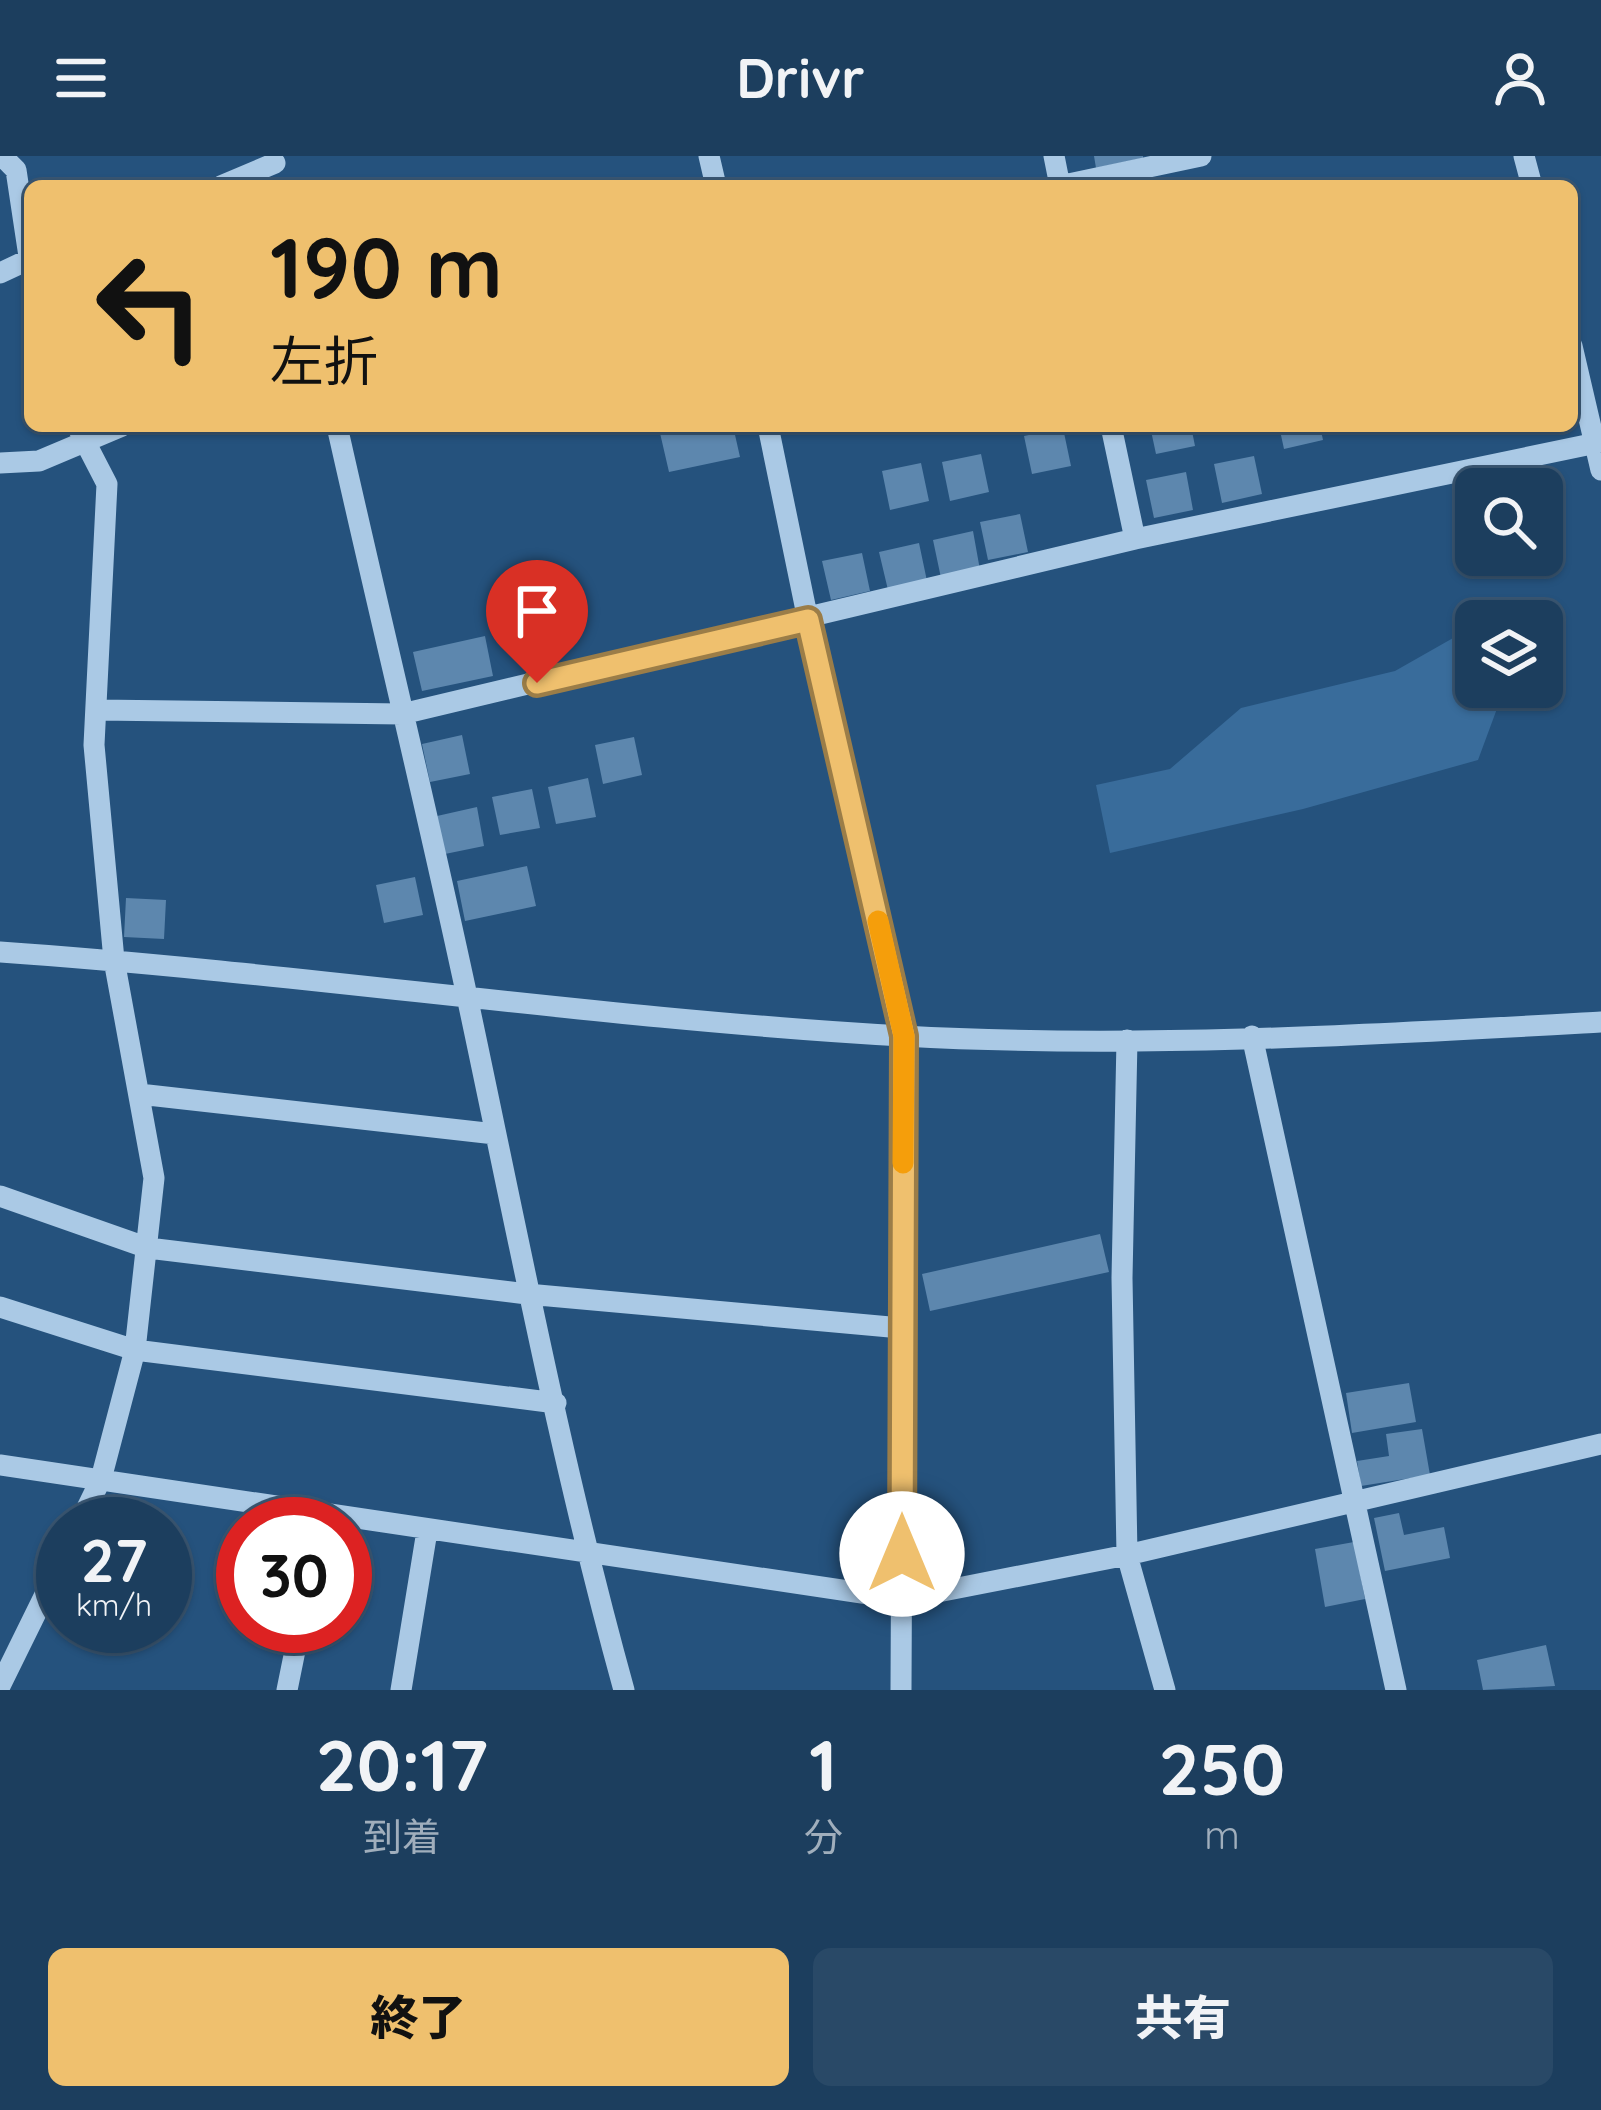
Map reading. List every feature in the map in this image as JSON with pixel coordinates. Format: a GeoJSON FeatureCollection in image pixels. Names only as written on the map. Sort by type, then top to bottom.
{"type":"FeatureCollection","features":[{"type":"Feature","properties":{"kind":"street"},"geometry":{"type":"LineString","coordinates":[[2,156],[16,170],[24,221]]}},
{"type":"Feature","properties":{"kind":"street"},"geometry":{"type":"LineString","coordinates":[[1088,180],[1202,156]]}},
{"type":"Feature","properties":{"kind":"street"},"geometry":{"type":"LineString","coordinates":[[233,180],[275,159]]}},
{"type":"Feature","properties":{"kind":"street"},"geometry":{"type":"LineString","coordinates":[[1578,368],[1601,470]]}},
{"type":"Feature","properties":{"kind":"street"},"geometry":{"type":"LineString","coordinates":[[338,432],[467,998],[527,1294],[556,1402],[586,1553],[624,1690]]}},
{"type":"Feature","properties":{"kind":"street"},"geometry":{"type":"LineString","coordinates":[[769,432],[904,1036],[901,1690]]}},
{"type":"Feature","properties":{"kind":"street"},"geometry":{"type":"LineString","coordinates":[[1112,432],[1135,539]]}},
{"type":"Feature","properties":{"kind":"street"},"geometry":{"type":"LineString","coordinates":[[0,463],[39,461],[79,434],[107,484],[94,746],[114,960],[154,1178],[135,1350],[92,1497]]}},
{"type":"Feature","properties":{"kind":"street"},"geometry":{"type":"LineString","coordinates":[[98,710],[402,714],[1135,539],[1598,443]]}},
{"type":"Feature","properties":{"kind":"street"},"geometry":{"type":"LineString","coordinates":[[0,952],[904,1036],[1127,1040],[1601,1022]]}},
{"type":"Feature","properties":{"kind":"street"},"geometry":{"type":"LineString","coordinates":[[1252,1036],[1396,1690]]}},
{"type":"Feature","properties":{"kind":"street"},"geometry":{"type":"LineString","coordinates":[[1127,1040],[1122,1278],[1127,1555],[1165,1690]]}},
{"type":"Feature","properties":{"kind":"street"},"geometry":{"type":"LineString","coordinates":[[140,1094],[495,1134]]}},
{"type":"Feature","properties":{"kind":"street"},"geometry":{"type":"LineString","coordinates":[[0,1196],[148,1248],[527,1294],[901,1328]]}},
{"type":"Feature","properties":{"kind":"street"},"geometry":{"type":"LineString","coordinates":[[0,1307],[135,1350],[556,1402]]}},
{"type":"Feature","properties":{"kind":"street"},"geometry":{"type":"LineString","coordinates":[[372,1525],[902,1599],[1127,1555],[1601,1444]]}},
{"type":"Feature","properties":{"kind":"street"},"geometry":{"type":"LineString","coordinates":[[0,1465],[216,1500]]}},
{"type":"Feature","properties":{"kind":"street"},"geometry":{"type":"LineString","coordinates":[[401,1690],[427,1531]]}},
{"type":"Feature","properties":{"kind":"street"},"geometry":{"type":"LineString","coordinates":[[0,1685],[36,1612]]}},
{"type":"Feature","properties":{"kind":"street"},"geometry":{"type":"LineString","coordinates":[[287,1690],[295,1653]]}},
{"type":"Feature","properties":{"kind":"shaded area"},"geometry":{"type":"Polygon","coordinates":[[[1455,637],[1455,708],[1497,708],[1478,760],[1303,809],[1110,853],[1096,785],[1170,769],[1241,708],[1395,671],[1455,637]]]}},
{"type":"Feature","properties":{"kind":"building"},"geometry":{"type":"Polygon","coordinates":[[[1094,156],[1143,156],[1143,158],[1096,168],[1094,156]]]}},
{"type":"Feature","properties":{"kind":"building"},"geometry":{"type":"Polygon","coordinates":[[[734,432],[740,457],[669,472],[660,433],[734,432]]]}},
{"type":"Feature","properties":{"kind":"building"},"geometry":{"type":"Polygon","coordinates":[[[1064,432],[1071,466],[1032,474],[1024,436],[1064,432]]]}},
{"type":"Feature","properties":{"kind":"building"},"geometry":{"type":"Polygon","coordinates":[[[1151,432],[1192,432],[1195,446],[1156,454],[1151,432]]]}},
{"type":"Feature","properties":{"kind":"building"},"geometry":{"type":"Polygon","coordinates":[[[1280,432],[1321,432],[1323,440],[1284,449],[1280,432]]]}},
{"type":"Feature","properties":{"kind":"building"},"geometry":{"type":"Polygon","coordinates":[[[981,454],[989,492],[950,501],[942,462],[981,454]]]}},
{"type":"Feature","properties":{"kind":"building"},"geometry":{"type":"Polygon","coordinates":[[[1254,456],[1262,494],[1222,503],[1214,464],[1254,456]]]}},
{"type":"Feature","properties":{"kind":"building"},"geometry":{"type":"Polygon","coordinates":[[[921,463],[929,501],[890,510],[882,471],[921,463]]]}},
{"type":"Feature","properties":{"kind":"building"},"geometry":{"type":"Polygon","coordinates":[[[1186,472],[1193,510],[1154,518],[1146,480],[1186,472]]]}},
{"type":"Feature","properties":{"kind":"building"},"geometry":{"type":"Polygon","coordinates":[[[1020,514],[1028,552],[988,560],[980,522],[1020,514]]]}},
{"type":"Feature","properties":{"kind":"building"},"geometry":{"type":"Polygon","coordinates":[[[973,531],[980,570],[941,578],[933,540],[973,531]]]}},
{"type":"Feature","properties":{"kind":"building"},"geometry":{"type":"Polygon","coordinates":[[[919,543],[927,581],[888,590],[879,552],[919,543]]]}},
{"type":"Feature","properties":{"kind":"building"},"geometry":{"type":"Polygon","coordinates":[[[862,553],[870,591],[831,600],[822,561],[862,553]]]}},
{"type":"Feature","properties":{"kind":"building"},"geometry":{"type":"Polygon","coordinates":[[[485,636],[493,676],[422,691],[413,652],[485,636]]]}},
{"type":"Feature","properties":{"kind":"building"},"geometry":{"type":"Polygon","coordinates":[[[462,735],[470,774],[430,782],[422,744],[462,735]]]}},
{"type":"Feature","properties":{"kind":"building"},"geometry":{"type":"Polygon","coordinates":[[[634,737],[642,775],[603,784],[595,745],[634,737]]]}},
{"type":"Feature","properties":{"kind":"building"},"geometry":{"type":"Polygon","coordinates":[[[588,778],[596,817],[556,824],[548,787],[588,778]]]}},
{"type":"Feature","properties":{"kind":"building"},"geometry":{"type":"Polygon","coordinates":[[[532,789],[540,828],[500,835],[492,797],[532,789]]]}},
{"type":"Feature","properties":{"kind":"building"},"geometry":{"type":"Polygon","coordinates":[[[477,807],[484,846],[445,854],[437,816],[477,807]]]}},
{"type":"Feature","properties":{"kind":"building"},"geometry":{"type":"Polygon","coordinates":[[[527,866],[536,906],[465,921],[457,881],[527,866]]]}},
{"type":"Feature","properties":{"kind":"building"},"geometry":{"type":"Polygon","coordinates":[[[415,877],[423,915],[384,923],[376,885],[415,877]]]}},
{"type":"Feature","properties":{"kind":"building"},"geometry":{"type":"Polygon","coordinates":[[[126,898],[166,900],[164,939],[124,937],[126,898]]]}},
{"type":"Feature","properties":{"kind":"building"},"geometry":{"type":"Polygon","coordinates":[[[1100,1234],[1109,1272],[930,1311],[922,1274],[1100,1234]]]}},
{"type":"Feature","properties":{"kind":"building"},"geometry":{"type":"Polygon","coordinates":[[[1409,1383],[1416,1422],[1352,1433],[1346,1393],[1409,1383]]]}},
{"type":"Feature","properties":{"kind":"building"},"geometry":{"type":"Polygon","coordinates":[[[1422,1429],[1430,1475],[1361,1486],[1357,1461],[1389,1456],[1386,1434],[1422,1429]]]}},
{"type":"Feature","properties":{"kind":"building"},"geometry":{"type":"Polygon","coordinates":[[[1399,1513],[1404,1535],[1444,1527],[1450,1558],[1385,1571],[1374,1518],[1399,1513]]]}},
{"type":"Feature","properties":{"kind":"building"},"geometry":{"type":"Polygon","coordinates":[[[1354,1542],[1365,1599],[1325,1607],[1315,1549],[1354,1542]]]}},
{"type":"Feature","properties":{"kind":"building"},"geometry":{"type":"Polygon","coordinates":[[[1546,1645],[1555,1686],[1483,1690],[1477,1660],[1546,1645]]]}},
{"type":"Feature","properties":{"kind":"slow traffic"},"geometry":{"type":"LineString","coordinates":[[878,921],[904,1036],[903,1163]]}},
{"type":"Feature","properties":{"kind":"route"},"geometry":{"type":"LineString","coordinates":[[537,683],[808,620],[904,1036],[902,1554]]}}]}
